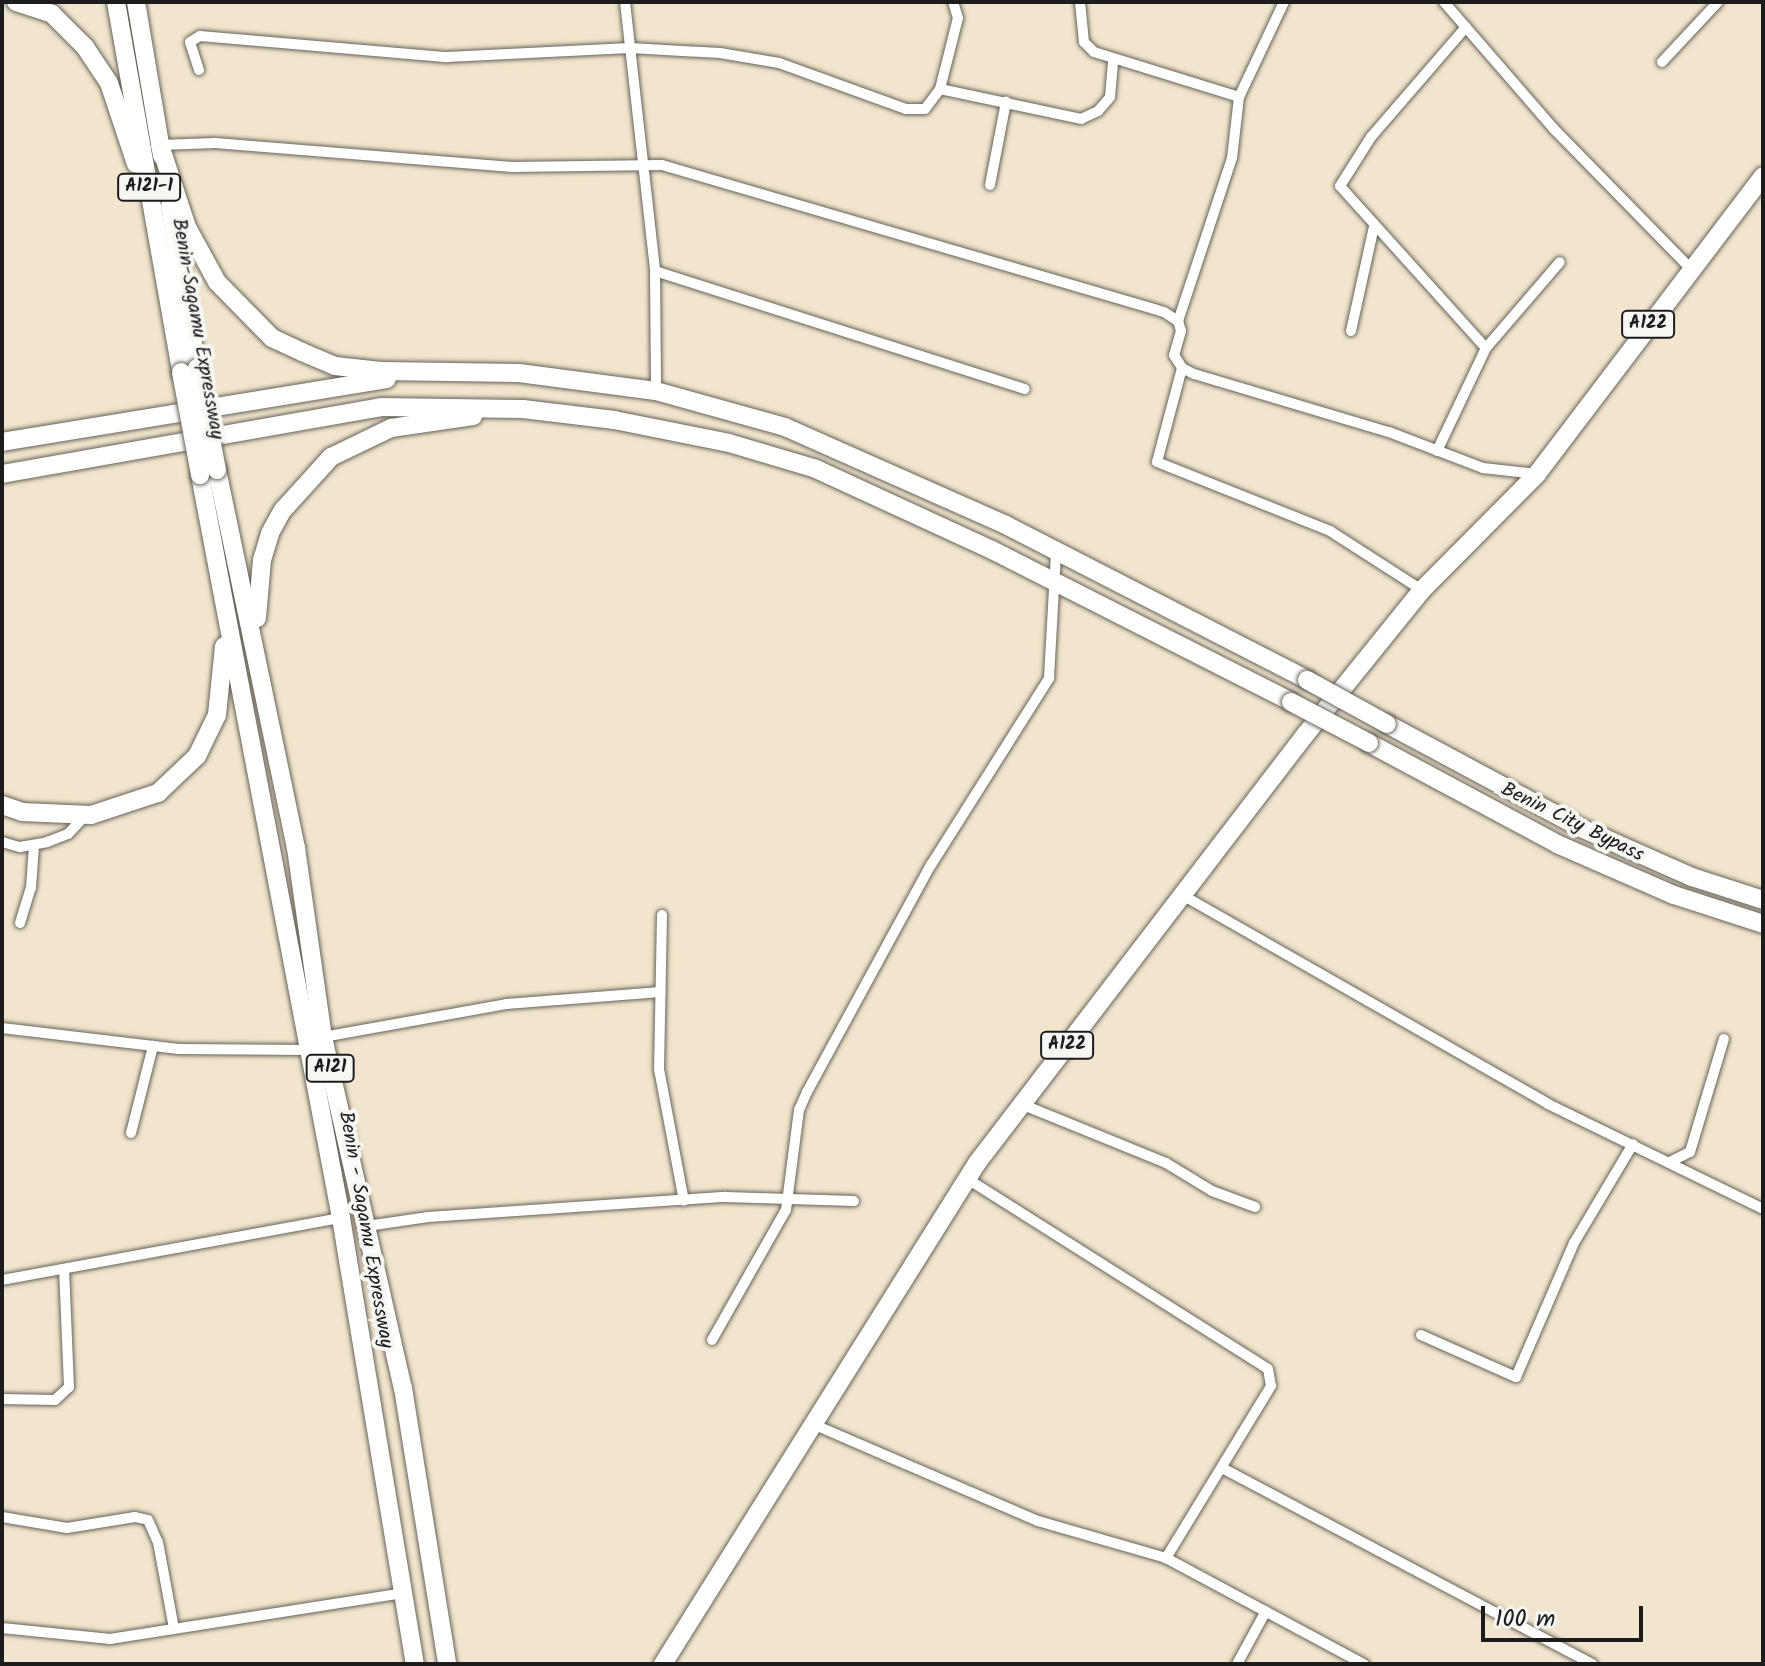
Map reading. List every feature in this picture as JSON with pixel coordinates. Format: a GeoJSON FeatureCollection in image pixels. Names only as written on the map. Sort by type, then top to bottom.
{"type":"FeatureCollection","features":[{"type":"Feature","properties":{"kind":"highway"},"geometry":{"type":"LineString","coordinates":[[16,2],[67,26],[109,83],[157,227]]}},
{"type":"Feature","properties":{"kind":"highway","name":"Benin-Sagamu Expressway"},"geometry":{"type":"LineString","coordinates":[[116,2],[157,227],[189,370]]}},
{"type":"Feature","properties":{"kind":"highway","name":"A121-1"},"geometry":{"type":"LineString","coordinates":[[136,2],[160,145],[189,370]]}},
{"type":"Feature","properties":{"kind":"highway"},"geometry":{"type":"LineString","coordinates":[[160,145],[187,227],[217,282],[272,338],[335,366],[445,372]]}},
{"type":"Feature","properties":{"kind":"highway","name":"A122"},"geometry":{"type":"LineString","coordinates":[[663,1664],[815,1425],[966,1178],[1422,590],[1537,474],[1690,268],[1763,176]]}},
{"type":"Feature","properties":{"kind":"highway","name":"A121"},"geometry":{"type":"LineString","coordinates":[[189,370],[209,473],[266,704],[299,862],[323,1037],[406,1402],[447,1664]]}},
{"type":"Feature","properties":{"kind":"highway"},"geometry":{"type":"LineString","coordinates":[[2,442],[297,391],[445,372]]}},
{"type":"Feature","properties":{"kind":"highway","name":"Benin City Bypass"},"geometry":{"type":"LineString","coordinates":[[445,372],[519,373],[656,391],[785,427],[1056,551],[1307,680],[1579,827],[1692,877],[1763,900]]}},
{"type":"Feature","properties":{"kind":"highway"},"geometry":{"type":"LineString","coordinates":[[2,474],[381,407],[523,409]]}},
{"type":"Feature","properties":{"kind":"highway"},"geometry":{"type":"LineString","coordinates":[[266,704],[255,603],[262,560],[283,510],[311,476],[352,444],[391,428],[523,409]]}},
{"type":"Feature","properties":{"kind":"highway","name":"Benin City Bypass"},"geometry":{"type":"LineString","coordinates":[[523,409],[729,443],[816,469],[1053,581],[1291,702],[1557,844],[1674,895],[1763,924]]}},
{"type":"Feature","properties":{"kind":"highway","name":"Benin - Sagamu Expressway"},"geometry":{"type":"LineString","coordinates":[[209,473],[222,583],[341,1218],[415,1664]]}},
{"type":"Feature","properties":{"kind":"highway"},"geometry":{"type":"LineString","coordinates":[[2,805],[86,815],[129,806],[158,793],[197,756],[217,715],[225,676],[222,583]]}},
{"type":"Feature","properties":{"kind":"street"},"geometry":{"type":"LineString","coordinates":[[625,2],[655,271],[656,391]]}},
{"type":"Feature","properties":{"kind":"street"},"geometry":{"type":"LineString","coordinates":[[199,70],[190,42],[200,36],[447,57],[630,48],[720,53],[779,63],[906,109],[925,109],[940,89],[958,18],[953,2]]}},
{"type":"Feature","properties":{"kind":"street"},"geometry":{"type":"LineString","coordinates":[[1080,2],[1087,47],[1113,59],[1239,97]]}},
{"type":"Feature","properties":{"kind":"street"},"geometry":{"type":"LineString","coordinates":[[1284,2],[1239,97],[1232,158],[1178,321],[1181,331],[1174,355],[1182,368],[1483,468],[1537,474]]}},
{"type":"Feature","properties":{"kind":"street"},"geometry":{"type":"LineString","coordinates":[[1444,2],[1554,129],[1690,268]]}},
{"type":"Feature","properties":{"kind":"street"},"geometry":{"type":"LineString","coordinates":[[1662,62],[1718,2]]}},
{"type":"Feature","properties":{"kind":"street"},"geometry":{"type":"LineString","coordinates":[[1466,27],[1340,179],[1342,191],[1486,348]]}},
{"type":"Feature","properties":{"kind":"street"},"geometry":{"type":"LineString","coordinates":[[940,89],[1081,119],[1098,111],[1110,97],[1113,59]]}},
{"type":"Feature","properties":{"kind":"street"},"geometry":{"type":"LineString","coordinates":[[990,185],[1006,102]]}},
{"type":"Feature","properties":{"kind":"street"},"geometry":{"type":"LineString","coordinates":[[160,145],[215,143],[512,167],[662,165],[1164,312],[1178,321]]}},
{"type":"Feature","properties":{"kind":"street"},"geometry":{"type":"LineString","coordinates":[[1351,331],[1374,226]]}},
{"type":"Feature","properties":{"kind":"street"},"geometry":{"type":"LineString","coordinates":[[1437,451],[1486,348],[1560,262]]}},
{"type":"Feature","properties":{"kind":"street"},"geometry":{"type":"LineString","coordinates":[[655,271],[1025,389]]}},
{"type":"Feature","properties":{"kind":"street"},"geometry":{"type":"LineString","coordinates":[[1182,368],[1157,462],[1330,531],[1422,590]]}},
{"type":"Feature","properties":{"kind":"street"},"geometry":{"type":"LineString","coordinates":[[712,1340],[789,1198],[799,1110],[807,1092],[931,865],[1049,678],[1056,551]]}},
{"type":"Feature","properties":{"kind":"street"},"geometry":{"type":"LineString","coordinates":[[2,842],[34,846],[68,834],[86,815]]}},
{"type":"Feature","properties":{"kind":"street"},"geometry":{"type":"LineString","coordinates":[[20,923],[31,888],[34,846]]}},
{"type":"Feature","properties":{"kind":"street"},"geometry":{"type":"LineString","coordinates":[[1184,896],[1548,1104],[1763,1209]]}},
{"type":"Feature","properties":{"kind":"street"},"geometry":{"type":"LineString","coordinates":[[662,915],[663,1099],[684,1201]]}},
{"type":"Feature","properties":{"kind":"street"},"geometry":{"type":"LineString","coordinates":[[323,1037],[506,1004],[661,992]]}},
{"type":"Feature","properties":{"kind":"street"},"geometry":{"type":"LineString","coordinates":[[2,1028],[153,1046],[310,1050]]}},
{"type":"Feature","properties":{"kind":"street"},"geometry":{"type":"LineString","coordinates":[[1670,1162],[1690,1152],[1724,1039]]}},
{"type":"Feature","properties":{"kind":"street"},"geometry":{"type":"LineString","coordinates":[[131,1133],[153,1046]]}},
{"type":"Feature","properties":{"kind":"street"},"geometry":{"type":"LineString","coordinates":[[1021,1104],[1166,1163],[1212,1191],[1255,1207]]}},
{"type":"Feature","properties":{"kind":"street"},"geometry":{"type":"LineString","coordinates":[[1421,1335],[1516,1377],[1574,1243],[1633,1144]]}},
{"type":"Feature","properties":{"kind":"street"},"geometry":{"type":"LineString","coordinates":[[966,1178],[1268,1369],[1271,1386],[1224,1469],[1166,1558]]}},
{"type":"Feature","properties":{"kind":"street"},"geometry":{"type":"LineString","coordinates":[[367,1226],[428,1217],[684,1201],[789,1198],[854,1201]]}},
{"type":"Feature","properties":{"kind":"street"},"geometry":{"type":"LineString","coordinates":[[2,1280],[341,1218]]}},
{"type":"Feature","properties":{"kind":"street"},"geometry":{"type":"LineString","coordinates":[[2,1399],[55,1400],[69,1387],[64,1269]]}},
{"type":"Feature","properties":{"kind":"street"},"geometry":{"type":"LineString","coordinates":[[815,1425],[1038,1521],[1166,1558],[1364,1664]]}},
{"type":"Feature","properties":{"kind":"street"},"geometry":{"type":"LineString","coordinates":[[1224,1469],[1593,1664]]}},
{"type":"Feature","properties":{"kind":"street"},"geometry":{"type":"LineString","coordinates":[[2,1517],[67,1528],[135,1517],[148,1520],[158,1542],[174,1628]]}},
{"type":"Feature","properties":{"kind":"street"},"geometry":{"type":"LineString","coordinates":[[2,1628],[110,1639],[404,1593]]}},
{"type":"Feature","properties":{"kind":"street"},"geometry":{"type":"LineString","coordinates":[[1237,1664],[1266,1611]]}}]}
